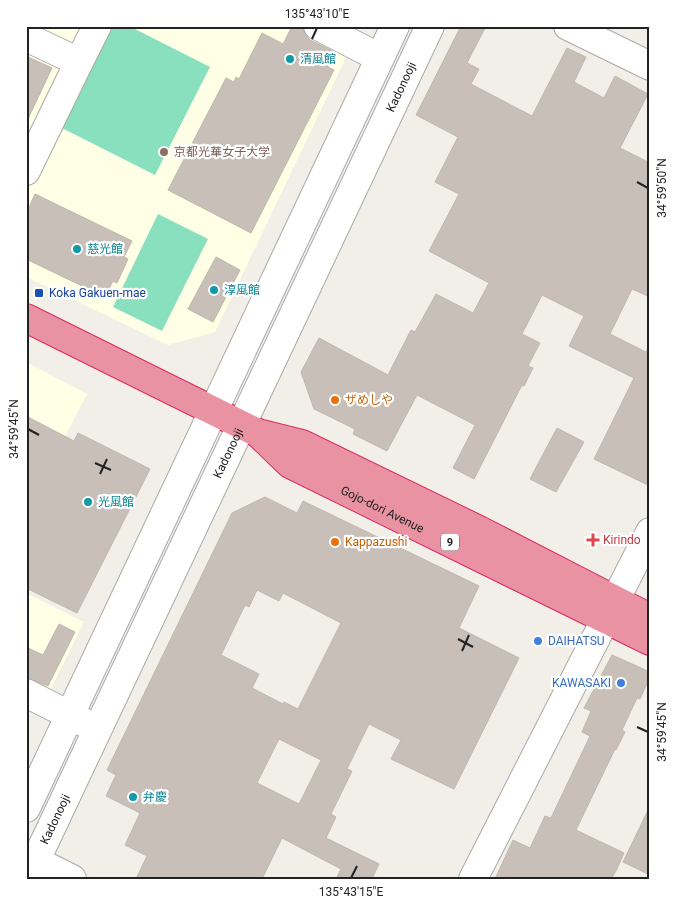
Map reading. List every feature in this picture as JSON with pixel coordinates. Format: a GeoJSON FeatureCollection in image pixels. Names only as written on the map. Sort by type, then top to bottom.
{"type":"FeatureCollection","features":[{"type":"Feature","properties":{"kind":"highway","name":"Gojo-dori Avenue"},"geometry":{"type":"LineString","coordinates":[[26,318],[250,429],[302,444],[479,530],[610,609],[650,641]]}},
{"type":"Feature","properties":{"kind":"highway","name":"Gojo-dori Avenue"},"geometry":{"type":"LineString","coordinates":[[610,609],[650,618]]}},
{"type":"Feature","properties":{"kind":"street"},"geometry":{"type":"LineString","coordinates":[[26,171],[97,26]]}},
{"type":"Feature","properties":{"kind":"street"},"geometry":{"type":"LineString","coordinates":[[318,26],[380,58]]}},
{"type":"Feature","properties":{"kind":"street"},"geometry":{"type":"LineString","coordinates":[[26,808],[395,26]]}},
{"type":"Feature","properties":{"kind":"street","name":"Kadonooji"},"geometry":{"type":"LineString","coordinates":[[30,865],[250,429],[430,26]]}},
{"type":"Feature","properties":{"kind":"street"},"geometry":{"type":"LineString","coordinates":[[568,26],[650,66]]}},
{"type":"Feature","properties":{"kind":"street"},"geometry":{"type":"LineString","coordinates":[[26,37],[79,62]]}},
{"type":"Feature","properties":{"kind":"street"},"geometry":{"type":"LineString","coordinates":[[473,879],[650,532]]}},
{"type":"Feature","properties":{"kind":"street"},"geometry":{"type":"LineString","coordinates":[[26,693],[98,729]]}},
{"type":"Feature","properties":{"kind":"street"},"geometry":{"type":"LineString","coordinates":[[30,865],[72,879]]}},
{"type":"Feature","properties":{"kind":"shaded area","name":"京都光華女子大学"},"geometry":{"type":"Polygon","coordinates":[[[26,26],[361,26],[215,332],[168,345],[26,277],[26,26]]]}},
{"type":"Feature","properties":{"kind":"shaded area"},"geometry":{"type":"Polygon","coordinates":[[[26,362],[87,394],[26,512],[26,362]]]}},
{"type":"Feature","properties":{"kind":"shaded area"},"geometry":{"type":"Polygon","coordinates":[[[26,593],[84,622],[48,695],[26,684],[26,593]]]}},
{"type":"Feature","properties":{"kind":"green space"},"geometry":{"type":"Polygon","coordinates":[[[112,26],[129,26],[210,67],[155,175],[60,127],[112,26]]]}},
{"type":"Feature","properties":{"kind":"green space"},"geometry":{"type":"Polygon","coordinates":[[[158,214],[208,239],[162,331],[113,307],[158,214]]]}},
{"type":"Feature","properties":{"kind":"building"},"geometry":{"type":"Polygon","coordinates":[[[292,26],[302,26],[310,40],[335,52],[328,67],[334,70],[251,233],[168,190],[226,78],[234,82],[236,77],[239,79],[262,33],[283,44],[292,26]]]}},
{"type":"Feature","properties":{"kind":"building"},"geometry":{"type":"Polygon","coordinates":[[[461,26],[486,26],[467,63],[479,69],[471,84],[532,116],[567,48],[586,57],[574,82],[604,98],[615,76],[648,94],[620,148],[650,163],[650,297],[632,289],[610,334],[646,352],[650,345],[650,486],[594,459],[634,378],[569,346],[584,316],[542,295],[522,334],[540,343],[528,366],[533,368],[524,386],[522,385],[474,479],[453,468],[475,425],[417,395],[387,451],[353,434],[355,429],[314,409],[301,372],[319,338],[388,375],[411,330],[415,332],[436,294],[473,313],[489,283],[429,251],[459,194],[435,182],[458,137],[416,115],[461,26]]]}},
{"type":"Feature","properties":{"kind":"building"},"geometry":{"type":"Polygon","coordinates":[[[26,56],[52,68],[26,123],[26,56]]]}},
{"type":"Feature","properties":{"kind":"building","name":"慈光館"},"geometry":{"type":"Polygon","coordinates":[[[35,194],[132,241],[124,257],[128,259],[117,283],[113,281],[105,297],[26,259],[26,214],[35,194]]]}},
{"type":"Feature","properties":{"kind":"building","name":"淳風館"},"geometry":{"type":"Polygon","coordinates":[[[216,257],[240,270],[213,322],[188,309],[216,257]]]}},
{"type":"Feature","properties":{"kind":"building","name":"光風館"},"geometry":{"type":"Polygon","coordinates":[[[26,416],[74,441],[78,433],[150,469],[77,613],[26,588],[26,416]]]}},
{"type":"Feature","properties":{"kind":"building"},"geometry":{"type":"Polygon","coordinates":[[[557,428],[584,442],[556,492],[530,479],[557,428]]]}},
{"type":"Feature","properties":{"kind":"building"},"geometry":{"type":"Polygon","coordinates":[[[265,497],[297,513],[303,501],[479,586],[459,628],[519,658],[454,789],[391,759],[401,740],[369,724],[347,769],[352,771],[331,814],[336,817],[326,838],[379,864],[372,879],[336,879],[341,869],[282,838],[262,879],[136,879],[147,856],[125,845],[140,813],[106,796],[116,775],[107,770],[232,513],[265,497]],[[257,590],[249,607],[245,605],[221,655],[259,674],[252,688],[283,704],[284,702],[298,709],[341,623],[283,593],[279,601],[257,590]],[[279,739],[257,783],[299,804],[321,760],[279,739]]]}},
{"type":"Feature","properties":{"kind":"building"},"geometry":{"type":"Polygon","coordinates":[[[59,624],[75,632],[48,686],[26,678],[26,647],[43,655],[59,624]]]}},
{"type":"Feature","properties":{"kind":"building"},"geometry":{"type":"Polygon","coordinates":[[[612,655],[650,672],[650,677],[640,699],[637,698],[622,730],[625,732],[576,830],[624,853],[616,871],[611,879],[495,879],[513,840],[530,848],[545,816],[551,818],[590,736],[582,732],[591,711],[584,708],[612,655]]]}},
{"type":"Feature","properties":{"kind":"building"},"geometry":{"type":"Polygon","coordinates":[[[650,806],[650,875],[623,862],[650,806]]]}},
{"type":"Feature","properties":{"kind":"place","name":"清風館"},"geometry":{"type":"Point","coordinates":[290,59]}},
{"type":"Feature","properties":{"kind":"place","name":"京都光華女子大学"},"geometry":{"type":"Point","coordinates":[164,152]}},
{"type":"Feature","properties":{"kind":"place","name":"慈光館"},"geometry":{"type":"Point","coordinates":[77,249]}},
{"type":"Feature","properties":{"kind":"place","name":"淳風館"},"geometry":{"type":"Point","coordinates":[214,290]}},
{"type":"Feature","properties":{"kind":"place","name":"Koka Gakuen-mae"},"geometry":{"type":"Point","coordinates":[39,293]}},
{"type":"Feature","properties":{"kind":"place","name":"ザめしや"},"geometry":{"type":"Point","coordinates":[335,400]}},
{"type":"Feature","properties":{"kind":"place","name":"光風館"},"geometry":{"type":"Point","coordinates":[88,502]}},
{"type":"Feature","properties":{"kind":"place","name":"Kirindo"},"geometry":{"type":"Point","coordinates":[593,540]}},
{"type":"Feature","properties":{"kind":"place","name":"Kappazushi"},"geometry":{"type":"Point","coordinates":[335,542]}},
{"type":"Feature","properties":{"kind":"place","name":"DAIHATSU"},"geometry":{"type":"Point","coordinates":[538,641]}},
{"type":"Feature","properties":{"kind":"place","name":"KAWASAKI"},"geometry":{"type":"Point","coordinates":[621,683]}},
{"type":"Feature","properties":{"kind":"place","name":"弁慶"},"geometry":{"type":"Point","coordinates":[133,797]}}]}
